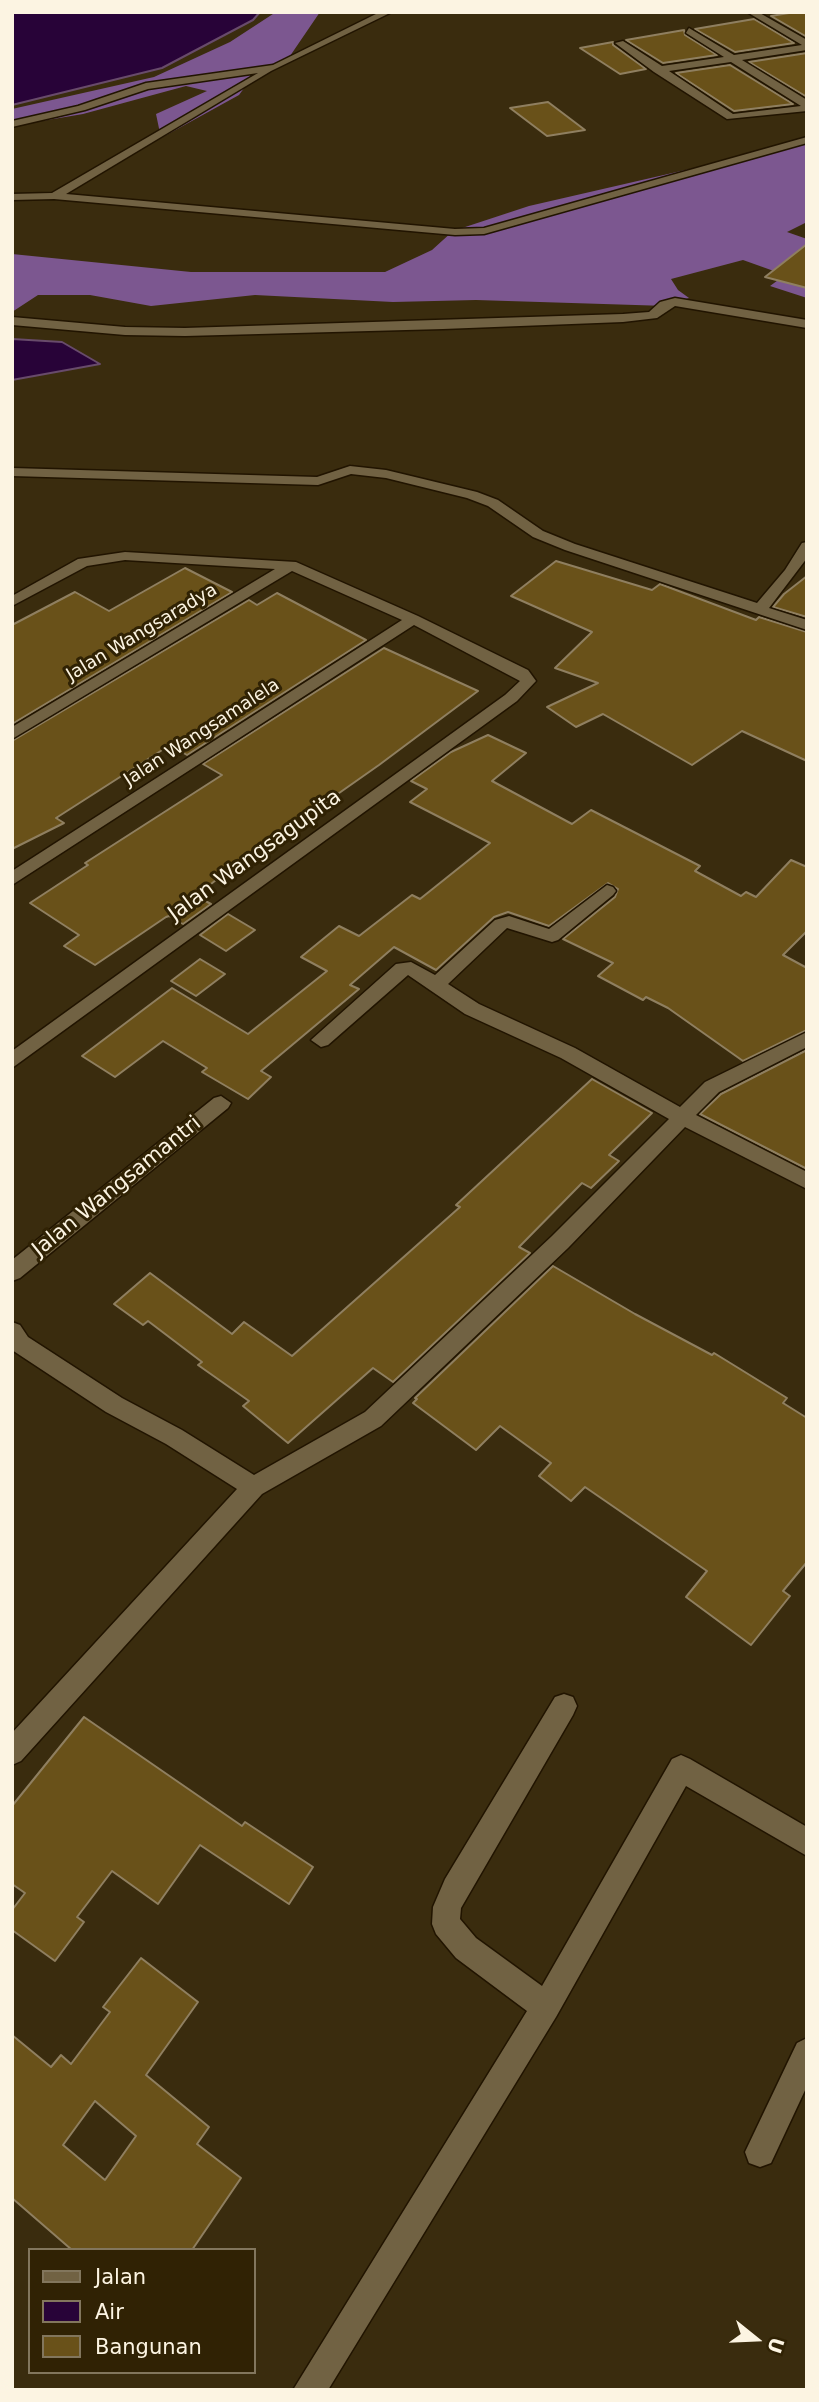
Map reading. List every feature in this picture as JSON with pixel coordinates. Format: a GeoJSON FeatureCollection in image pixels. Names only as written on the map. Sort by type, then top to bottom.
{"type":"FeatureCollection","features":[{"type":"Feature","properties":{"kind":"street"},"geometry":{"type":"LineString","coordinates":[[54,195],[275,68],[388,12]]}},
{"type":"Feature","properties":{"kind":"street"},"geometry":{"type":"LineString","coordinates":[[751,12],[807,45]]}},
{"type":"Feature","properties":{"kind":"street"},"geometry":{"type":"LineString","coordinates":[[689,30],[807,107]]}},
{"type":"Feature","properties":{"kind":"street"},"geometry":{"type":"LineString","coordinates":[[620,43],[731,117],[807,107]]}},
{"type":"Feature","properties":{"kind":"street"},"geometry":{"type":"LineString","coordinates":[[657,70],[735,60],[807,45]]}},
{"type":"Feature","properties":{"kind":"street"},"geometry":{"type":"LineString","coordinates":[[12,124],[81,108],[146,86],[275,68]]}},
{"type":"Feature","properties":{"kind":"street"},"geometry":{"type":"LineString","coordinates":[[12,197],[54,195],[455,232],[484,231],[510,226],[807,140]]}},
{"type":"Feature","properties":{"kind":"street"},"geometry":{"type":"LineString","coordinates":[[12,321],[125,331],[185,332],[443,325],[623,318],[653,315],[664,305],[676,302],[804,321]]}},
{"type":"Feature","properties":{"kind":"street"},"geometry":{"type":"LineString","coordinates":[[12,472],[318,481],[337,472],[350,470],[386,474],[472,495],[493,503],[538,534],[570,547],[807,625]]}},
{"type":"Feature","properties":{"kind":"street"},"geometry":{"type":"LineString","coordinates":[[760,609],[783,582],[807,546]]}},
{"type":"Feature","properties":{"kind":"street"},"geometry":{"type":"LineString","coordinates":[[12,602],[83,562],[125,556],[291,565],[413,619]]}},
{"type":"Feature","properties":{"kind":"street","name":"Jalan Wangsaradya"},"geometry":{"type":"LineString","coordinates":[[12,734],[291,565]]}},
{"type":"Feature","properties":{"kind":"street","name":"Jalan Wangsagupita"},"geometry":{"type":"LineString","coordinates":[[12,1061],[525,688],[528,681],[522,673],[413,619]]}},
{"type":"Feature","properties":{"kind":"street","name":"Jalan Wangsamalela"},"geometry":{"type":"LineString","coordinates":[[12,879],[413,619]]}},
{"type":"Feature","properties":{"kind":"street"},"geometry":{"type":"LineString","coordinates":[[435,986],[501,925],[509,922],[552,936],[607,891]]}},
{"type":"Feature","properties":{"kind":"street"},"geometry":{"type":"LineString","coordinates":[[321,1040],[403,969],[411,968],[472,1009],[568,1053],[680,1116],[807,1181]]}},
{"type":"Feature","properties":{"kind":"street"},"geometry":{"type":"LineString","coordinates":[[12,1752],[254,1487],[373,1419],[560,1242],[680,1116],[712,1087],[807,1039]]}},
{"type":"Feature","properties":{"kind":"street","name":"Jalan Wangsamantri"},"geometry":{"type":"LineString","coordinates":[[12,1272],[221,1102]]}},
{"type":"Feature","properties":{"kind":"street"},"geometry":{"type":"LineString","coordinates":[[12,1331],[20,1343],[114,1405],[230,1470],[254,1487]]}},
{"type":"Feature","properties":{"kind":"street"},"geometry":{"type":"LineString","coordinates":[[546,2007],[466,1948],[446,1924],[447,1907],[455,1889],[564,1706]]}},
{"type":"Feature","properties":{"kind":"street"},"geometry":{"type":"LineString","coordinates":[[309,2390],[546,2007],[681,1769],[807,1842]]}},
{"type":"Feature","properties":{"kind":"street"},"geometry":{"type":"LineString","coordinates":[[760,2151],[807,2053]]}},
{"type":"Feature","properties":{"kind":"shaded area"},"geometry":{"type":"Polygon","coordinates":[[[276,12],[320,12],[290,56],[253,76],[239,95],[161,138],[156,114],[207,91],[186,86],[83,114],[12,126],[12,109],[154,77],[230,42],[276,12]]]}},
{"type":"Feature","properties":{"kind":"shaded area"},"geometry":{"type":"Polygon","coordinates":[[[807,142],[807,222],[787,232],[807,239],[807,298],[770,286],[785,275],[743,260],[671,279],[678,290],[689,298],[667,306],[476,300],[393,302],[255,295],[151,306],[90,295],[38,295],[12,312],[12,254],[191,272],[385,272],[432,250],[453,231],[529,206],[807,142]]]}},
{"type":"Feature","properties":{"kind":"water"},"geometry":{"type":"Polygon","coordinates":[[[12,12],[260,12],[253,20],[162,68],[12,105],[12,12]]]}},
{"type":"Feature","properties":{"kind":"water"},"geometry":{"type":"Polygon","coordinates":[[[12,339],[62,342],[100,364],[12,380],[12,339]]]}},
{"type":"Feature","properties":{"kind":"building"},"geometry":{"type":"Polygon","coordinates":[[[807,12],[807,37],[771,16],[807,12]]]}},
{"type":"Feature","properties":{"kind":"building"},"geometry":{"type":"Polygon","coordinates":[[[754,19],[794,43],[735,52],[695,29],[754,19]]]}},
{"type":"Feature","properties":{"kind":"building"},"geometry":{"type":"Polygon","coordinates":[[[684,30],[685,35],[717,55],[663,63],[626,40],[684,30]]]}},
{"type":"Feature","properties":{"kind":"building"},"geometry":{"type":"Polygon","coordinates":[[[613,42],[613,45],[646,69],[620,74],[580,48],[613,42]]]}},
{"type":"Feature","properties":{"kind":"building"},"geometry":{"type":"Polygon","coordinates":[[[807,53],[807,97],[749,62],[807,53]]]}},
{"type":"Feature","properties":{"kind":"building"},"geometry":{"type":"Polygon","coordinates":[[[730,65],[793,104],[734,111],[676,73],[730,65]]]}},
{"type":"Feature","properties":{"kind":"building"},"geometry":{"type":"Polygon","coordinates":[[[548,102],[585,130],[547,136],[510,108],[548,102]]]}},
{"type":"Feature","properties":{"kind":"building"},"geometry":{"type":"Polygon","coordinates":[[[807,244],[807,288],[765,277],[807,244]]]}},
{"type":"Feature","properties":{"kind":"building"},"geometry":{"type":"Polygon","coordinates":[[[556,561],[652,590],[660,584],[756,620],[759,617],[807,632],[807,761],[742,731],[692,765],[603,714],[576,727],[547,707],[598,683],[555,668],[592,632],[511,596],[556,561]]]}},
{"type":"Feature","properties":{"kind":"building"},"geometry":{"type":"Polygon","coordinates":[[[185,568],[232,592],[12,724],[12,625],[75,592],[109,611],[185,568]]]}},
{"type":"Feature","properties":{"kind":"building"},"geometry":{"type":"Polygon","coordinates":[[[807,576],[807,617],[773,607],[784,594],[807,576]]]}},
{"type":"Feature","properties":{"kind":"building"},"geometry":{"type":"Polygon","coordinates":[[[277,593],[366,640],[187,755],[170,745],[56,818],[64,823],[12,849],[12,741],[249,600],[257,605],[277,593]]]}},
{"type":"Feature","properties":{"kind":"building"},"geometry":{"type":"Polygon","coordinates":[[[384,648],[478,691],[379,765],[221,876],[196,896],[211,904],[183,924],[166,917],[95,965],[64,946],[79,935],[30,903],[88,865],[85,863],[222,775],[203,764],[384,648]]]}},
{"type":"Feature","properties":{"kind":"building"},"geometry":{"type":"Polygon","coordinates":[[[488,735],[526,753],[492,781],[572,824],[591,810],[700,866],[695,871],[741,896],[746,892],[756,897],[791,860],[807,867],[807,931],[783,955],[807,968],[807,1030],[743,1061],[668,1008],[646,997],[643,1000],[598,976],[613,963],[563,939],[615,897],[618,889],[608,883],[549,926],[508,912],[494,917],[436,970],[394,947],[350,985],[359,989],[261,1071],[271,1077],[248,1099],[202,1072],[207,1068],[163,1041],[115,1077],[82,1056],[172,988],[248,1034],[327,971],[301,957],[339,926],[359,936],[412,895],[420,899],[490,843],[410,802],[427,789],[411,781],[451,752],[488,735]]]}},
{"type":"Feature","properties":{"kind":"building"},"geometry":{"type":"Polygon","coordinates":[[[228,914],[255,930],[226,951],[200,935],[228,914]]]}},
{"type":"Feature","properties":{"kind":"building"},"geometry":{"type":"Polygon","coordinates":[[[200,959],[225,974],[196,996],[171,981],[200,959]]]}},
{"type":"Feature","properties":{"kind":"building"},"geometry":{"type":"Polygon","coordinates":[[[807,1050],[807,1169],[700,1114],[721,1094],[807,1050]]]}},
{"type":"Feature","properties":{"kind":"building"},"geometry":{"type":"Polygon","coordinates":[[[592,1079],[652,1113],[609,1155],[619,1161],[591,1188],[582,1183],[519,1247],[530,1253],[393,1382],[373,1368],[288,1443],[243,1406],[249,1401],[198,1365],[202,1362],[148,1321],[143,1325],[114,1304],[150,1273],[232,1334],[244,1322],[292,1356],[460,1207],[456,1205],[592,1079]]]}},
{"type":"Feature","properties":{"kind":"building"},"geometry":{"type":"Polygon","coordinates":[[[553,1266],[635,1314],[712,1355],[714,1353],[787,1398],[783,1403],[807,1418],[807,1562],[783,1591],[790,1596],[751,1645],[686,1597],[707,1571],[585,1487],[571,1501],[539,1476],[551,1463],[500,1426],[476,1450],[413,1403],[417,1399],[415,1398],[553,1266]]]}},
{"type":"Feature","properties":{"kind":"building"},"geometry":{"type":"Polygon","coordinates":[[[84,1717],[242,1826],[245,1822],[313,1867],[289,1904],[200,1845],[158,1904],[112,1871],[77,1917],[84,1922],[55,1961],[12,1930],[12,1910],[25,1893],[12,1884],[12,1806],[84,1717]]]}},
{"type":"Feature","properties":{"kind":"building"},"geometry":{"type":"Polygon","coordinates":[[[141,1958],[198,2002],[146,2075],[209,2127],[197,2144],[241,2178],[193,2248],[70,2248],[12,2198],[12,2035],[51,2067],[61,2055],[71,2064],[110,2012],[103,2007],[141,1958]],[[95,2101],[63,2145],[105,2180],[136,2136],[95,2101]]]}}]}
